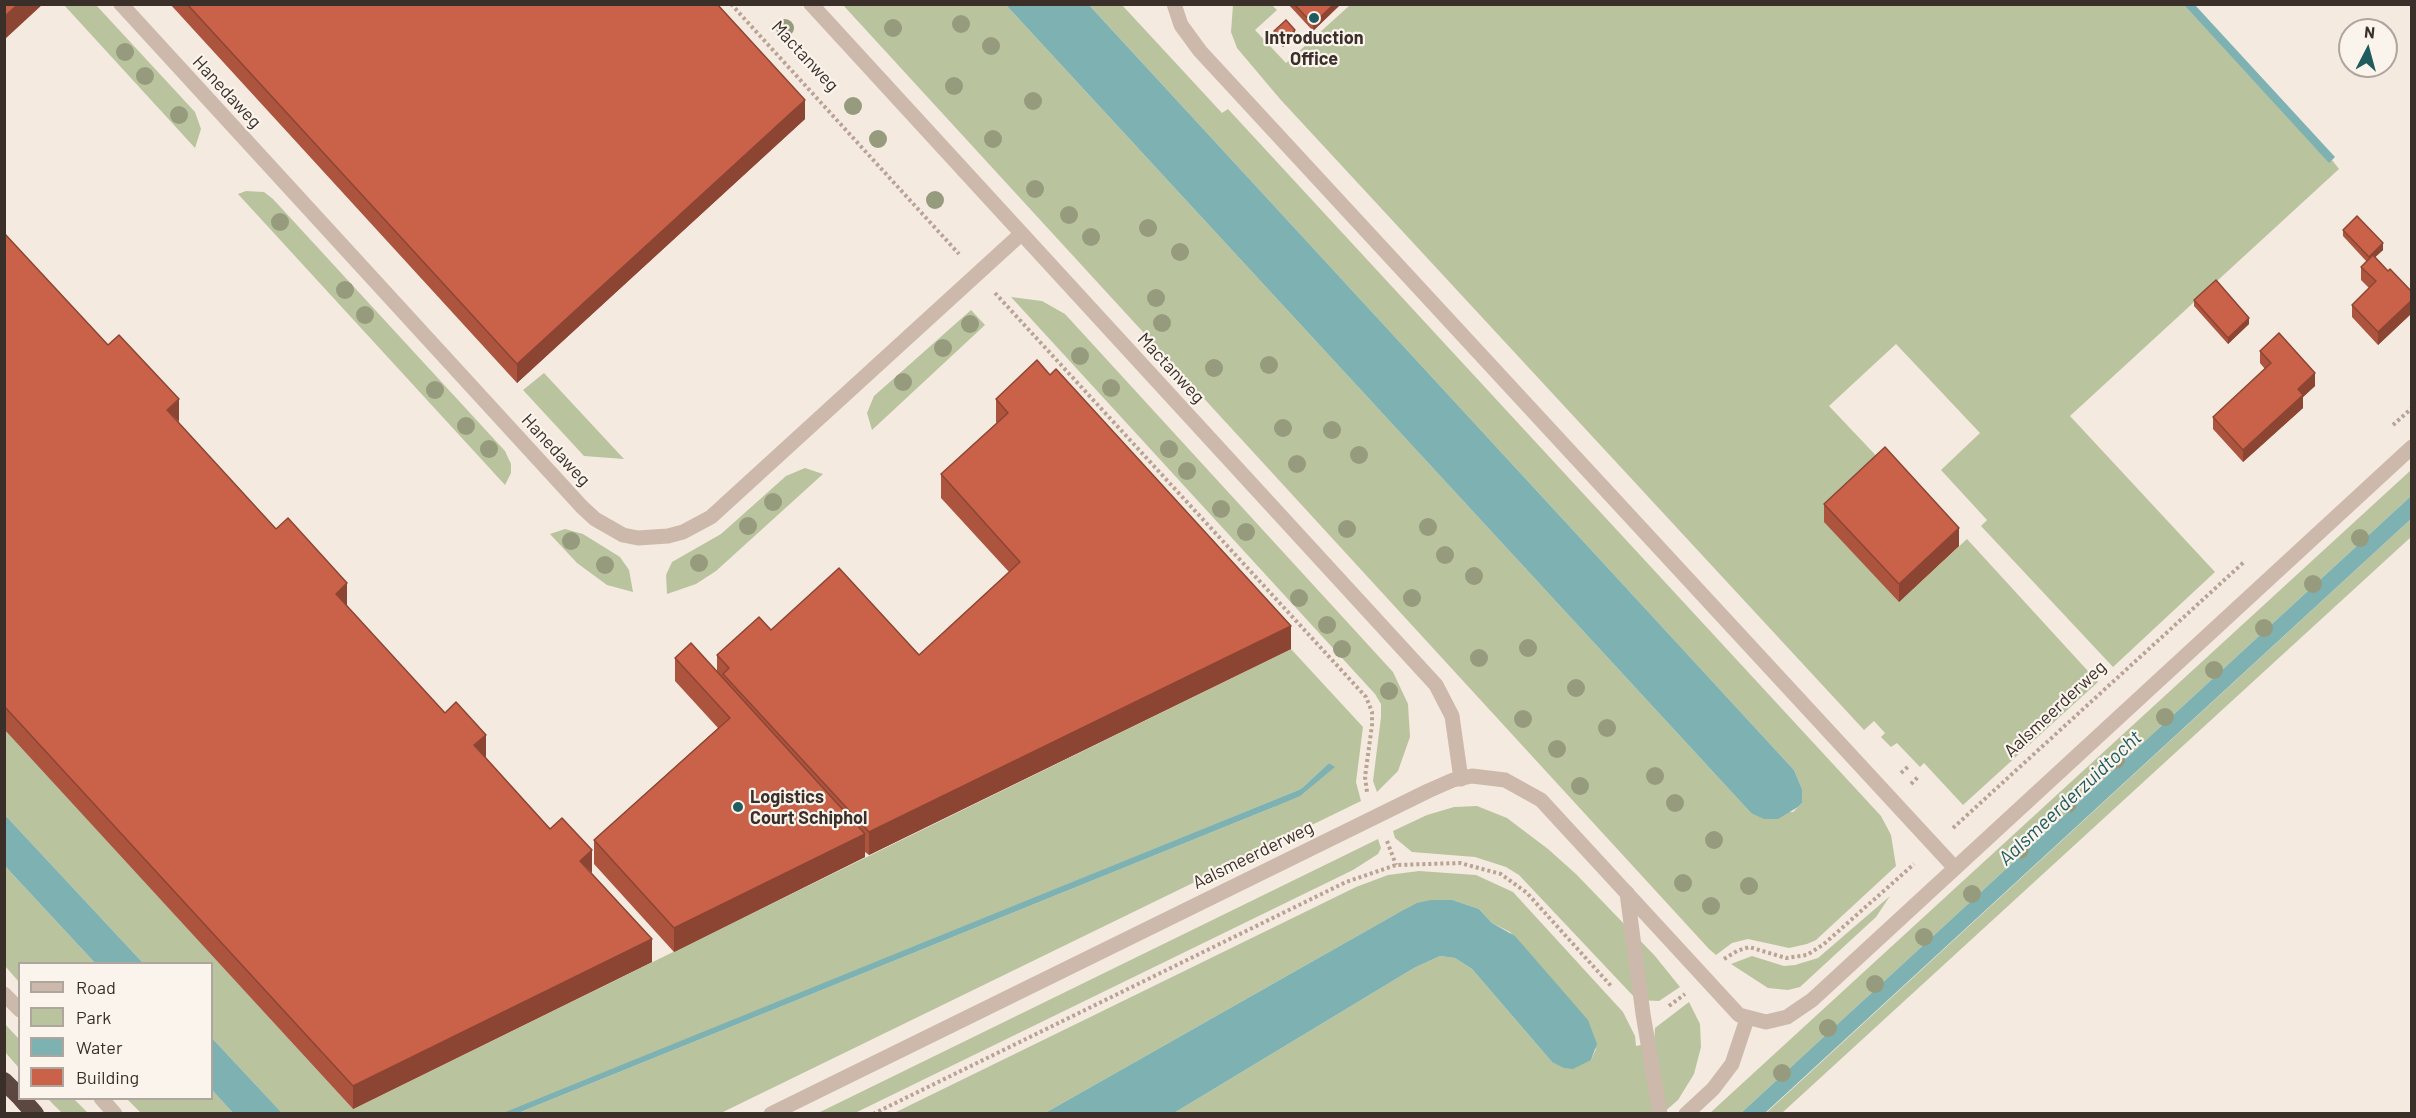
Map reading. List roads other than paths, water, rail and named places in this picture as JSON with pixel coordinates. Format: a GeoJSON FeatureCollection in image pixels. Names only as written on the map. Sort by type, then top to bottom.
{"type":"FeatureCollection","features":[{"type":"Feature","properties":{"kind":"highway"},"geometry":{"type":"LineString","coordinates":[[4,1081],[18,1096]]}},
{"type":"Feature","properties":{"kind":"highway"},"geometry":{"type":"LineString","coordinates":[[22,1100],[34,1113]]}},
{"type":"Feature","properties":{"kind":"street","name":"Hanedaweg"},"geometry":{"type":"LineString","coordinates":[[121,4],[582,507],[595,519],[623,535],[638,538],[668,536],[690,529],[711,518],[1021,234]]}},
{"type":"Feature","properties":{"kind":"street","name":"Mactanweg"},"geometry":{"type":"LineString","coordinates":[[811,4],[1436,685],[1452,717],[1461,778]]}},
{"type":"Feature","properties":{"kind":"street"},"geometry":{"type":"LineString","coordinates":[[1174,4],[1181,25],[1208,60],[1954,867]]}},
{"type":"Feature","properties":{"kind":"street"},"geometry":{"type":"LineString","coordinates":[[1686,1113],[1718,1083],[1732,1064],[1747,1019],[1775,1021],[1806,1005],[2412,447]]}},
{"type":"Feature","properties":{"kind":"street","name":"Aalsmeerderweg"},"geometry":{"type":"LineString","coordinates":[[771,1113],[1418,796],[1461,778],[1482,776],[1505,780],[1535,795],[1735,1011],[1747,1019]]}},
{"type":"Feature","properties":{"kind":"street"},"geometry":{"type":"LineString","coordinates":[[1627,893],[1642,1014],[1660,1113]]}},
{"type":"Feature","properties":{"kind":"street"},"geometry":{"type":"LineString","coordinates":[[4,994],[18,1008]]}},
{"type":"Feature","properties":{"kind":"street"},"geometry":{"type":"LineString","coordinates":[[103,1100],[115,1113]]}},
{"type":"Feature","properties":{"kind":"water"},"geometry":{"type":"Polygon","coordinates":[[[1006,5],[1089,5],[1794,770],[1802,789],[1802,803],[1798,807],[1778,819],[1764,819],[1751,813],[1006,5]]]}},
{"type":"Feature","properties":{"kind":"water"},"geometry":{"type":"Polygon","coordinates":[[[2184,5],[2195,5],[2335,157],[2329,163],[2184,5]]]}},
{"type":"Feature","properties":{"kind":"water"},"geometry":{"type":"Polygon","coordinates":[[[2411,496],[2411,519],[1765,1113],[1741,1113],[2411,496]]]}},
{"type":"Feature","properties":{"kind":"water"},"geometry":{"type":"Polygon","coordinates":[[[1329,763],[1335,767],[1300,796],[518,1113],[503,1113],[1301,789],[1329,763]]]}},
{"type":"Feature","properties":{"kind":"water"},"geometry":{"type":"Polygon","coordinates":[[[5,815],[142,962],[94,962],[5,866],[5,815]]]}},
{"type":"Feature","properties":{"kind":"water"},"geometry":{"type":"Polygon","coordinates":[[[1431,900],[1453,900],[1479,909],[1492,923],[1515,936],[1588,1020],[1597,1044],[1591,1060],[1573,1069],[1564,1068],[1552,1062],[1472,969],[1455,958],[1440,956],[1414,968],[1174,1113],[1045,1113],[1396,914],[1417,903],[1431,900]]]}},
{"type":"Feature","properties":{"kind":"water"},"geometry":{"type":"Polygon","coordinates":[[[213,1039],[282,1113],[233,1113],[213,1091],[213,1039]]]}},
{"type":"Feature","properties":{"kind":"place","name":"Introduction Office"},"geometry":{"type":"Point","coordinates":[1314,18]}},
{"type":"Feature","properties":{"kind":"place","name":"Logistics Court Schiphol"},"geometry":{"type":"Point","coordinates":[738,807]}},
{"type":"Feature","properties":{"kind":"water label","name":"Aalsmeerderzuidtocht"},"geometry":{"type":"Point","coordinates":[2070,798]}}]}
